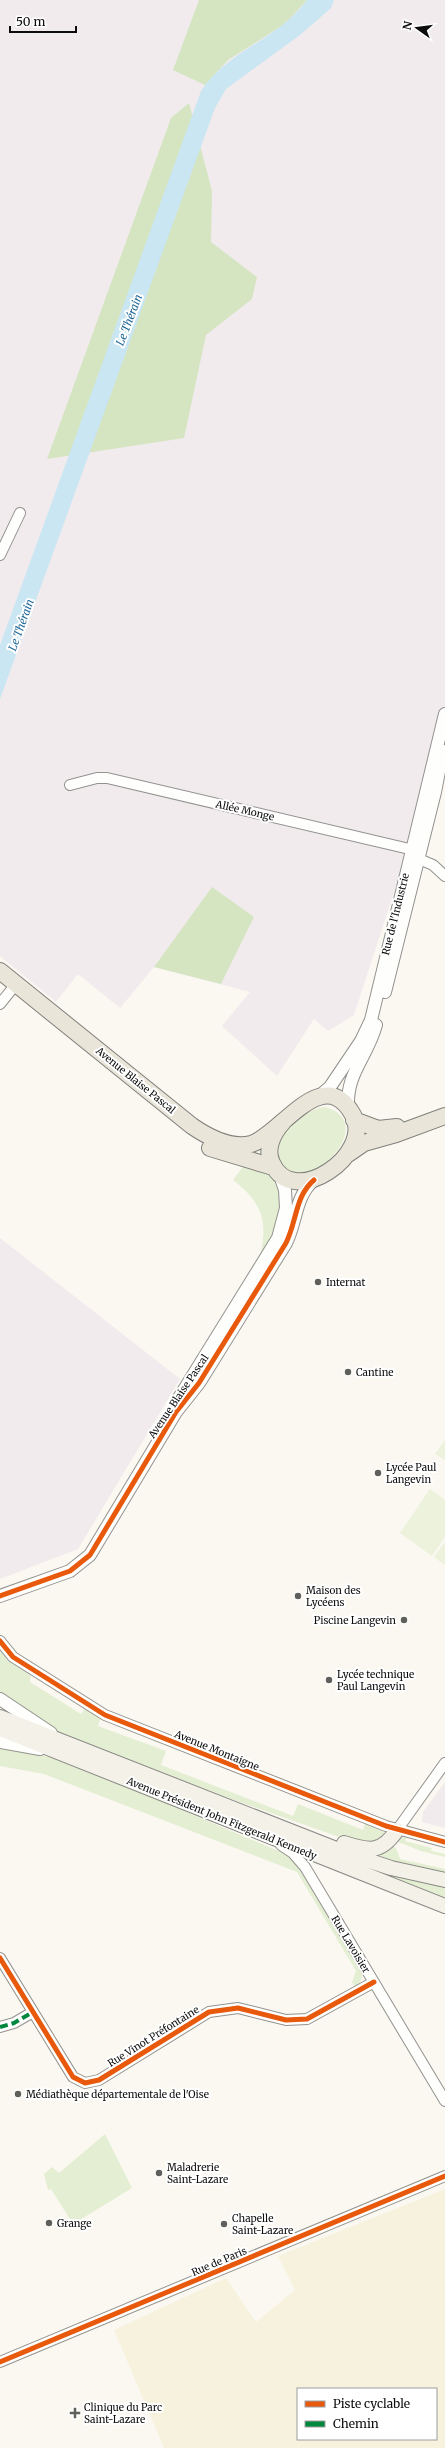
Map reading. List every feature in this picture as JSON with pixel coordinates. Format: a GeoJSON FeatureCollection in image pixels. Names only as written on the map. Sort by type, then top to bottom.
{"type":"FeatureCollection","features":[{"type":"Feature","properties":{"kind":"main road","name":"Avenue Blaise Pascal"},"geometry":{"type":"LineString","coordinates":[[0,971],[9,986],[159,1112],[205,1145],[226,1154],[277,1171],[297,1182],[314,1180],[326,1173],[344,1157],[354,1141],[356,1130],[351,1115]]}},
{"type":"Feature","properties":{"kind":"main road","name":"Avenue Blaise Pascal"},"geometry":{"type":"LineString","coordinates":[[9,986],[203,1133],[225,1143],[247,1144],[262,1139],[300,1106],[317,1098]]}},
{"type":"Feature","properties":{"kind":"main road"},"geometry":{"type":"LineString","coordinates":[[317,1098],[334,1099],[351,1115],[373,1128],[389,1129],[405,1125],[445,1108]]}},
{"type":"Feature","properties":{"kind":"main road"},"geometry":{"type":"LineString","coordinates":[[344,1157],[364,1143],[396,1134],[445,1116]]}},
{"type":"Feature","properties":{"kind":"main road","name":"Avenue Blaise Pascal"},"geometry":{"type":"LineString","coordinates":[[277,1171],[269,1149],[274,1135],[283,1122]]}},
{"type":"Feature","properties":{"kind":"main road","name":"Avenue Président John Fitzgerald Kennedy"},"geometry":{"type":"LineString","coordinates":[[0,1717],[365,1860],[402,1871],[445,1880]]}},
{"type":"Feature","properties":{"kind":"main road","name":"Avenue Président John Fitzgerald Kennedy"},"geometry":{"type":"LineString","coordinates":[[0,1729],[445,1906]]}},
{"type":"Feature","properties":{"kind":"main road"},"geometry":{"type":"LineString","coordinates":[[231,1808],[264,1816],[364,1849],[382,1846],[397,1830]]}},
{"type":"Feature","properties":{"kind":"street"},"geometry":{"type":"LineString","coordinates":[[0,555],[20,513]]}},
{"type":"Feature","properties":{"kind":"street","name":"Rue de l'Industrie"},"geometry":{"type":"LineString","coordinates":[[351,1115],[349,1082],[375,1030],[445,714]]}},
{"type":"Feature","properties":{"kind":"street","name":"Rue de l'Industrie"},"geometry":{"type":"LineString","coordinates":[[317,1098],[330,1087],[369,1025],[445,742]]}},
{"type":"Feature","properties":{"kind":"street","name":"Allée Monge"},"geometry":{"type":"LineString","coordinates":[[70,785],[96,778],[107,778],[415,854],[445,876]]}},
{"type":"Feature","properties":{"kind":"street"},"geometry":{"type":"LineString","coordinates":[[0,1004],[9,986]]}},
{"type":"Feature","properties":{"kind":"street","name":"Avenue Blaise Pascal"},"geometry":{"type":"LineString","coordinates":[[0,1588],[65,1566],[78,1557],[88,1545],[275,1244],[286,1208],[285,1190],[277,1171]]}},
{"type":"Feature","properties":{"kind":"street","name":"Avenue Blaise Pascal"},"geometry":{"type":"LineString","coordinates":[[0,1596],[70,1572],[90,1555],[176,1412],[199,1383],[286,1243],[294,1224],[300,1199],[314,1180]]}},
{"type":"Feature","properties":{"kind":"street","name":"Avenue Montaigne"},"geometry":{"type":"LineString","coordinates":[[0,1641],[13,1657],[105,1715],[397,1830],[445,1842]]}},
{"type":"Feature","properties":{"kind":"street"},"geometry":{"type":"LineString","coordinates":[[0,1699],[49,1732],[78,1748]]}},
{"type":"Feature","properties":{"kind":"street"},"geometry":{"type":"LineString","coordinates":[[0,1742],[56,1751]]}},
{"type":"Feature","properties":{"kind":"street"},"geometry":{"type":"LineString","coordinates":[[397,1830],[445,1762]]}},
{"type":"Feature","properties":{"kind":"street","name":"Rue Lavoisier"},"geometry":{"type":"LineString","coordinates":[[248,1828],[286,1848],[302,1862],[445,2101]]}},
{"type":"Feature","properties":{"kind":"street","name":"Rue Vinot Préfontaine"},"geometry":{"type":"LineString","coordinates":[[0,1958],[74,2077],[80,2082],[91,2083],[99,2080],[209,2012],[231,2008],[286,2020],[307,2019],[374,1982]]}},
{"type":"Feature","properties":{"kind":"street"},"geometry":{"type":"LineString","coordinates":[[0,2027],[14,2023],[33,2012]]}},
{"type":"Feature","properties":{"kind":"street","name":"Rue de Paris"},"geometry":{"type":"LineString","coordinates":[[0,2362],[445,2176]]}},
{"type":"Feature","properties":{"kind":"shaded area"},"geometry":{"type":"Polygon","coordinates":[[[0,0],[445,0],[445,744],[437,739],[410,843],[354,1015],[328,1031],[314,1019],[277,1076],[222,1026],[250,992],[154,967],[120,1008],[78,974],[56,1002],[0,956],[0,0]]]}},
{"type":"Feature","properties":{"kind":"shaded area"},"geometry":{"type":"Polygon","coordinates":[[[0,1238],[180,1379],[78,1549],[0,1579],[0,1238]]]}},
{"type":"Feature","properties":{"kind":"shaded area"},"geometry":{"type":"Polygon","coordinates":[[[445,1782],[445,1828],[422,1822],[423,1812],[445,1782]]]}},
{"type":"Feature","properties":{"kind":"shaded area"},"geometry":{"type":"Polygon","coordinates":[[[445,2189],[445,2448],[164,2448],[114,2330],[226,2278],[256,2322],[295,2290],[278,2256],[445,2189]]]}},
{"type":"Feature","properties":{"kind":"green space"},"geometry":{"type":"Polygon","coordinates":[[[199,0],[307,0],[285,24],[228,60],[205,85],[173,70],[199,0]]]}},
{"type":"Feature","properties":{"kind":"green space"},"geometry":{"type":"Polygon","coordinates":[[[189,103],[212,191],[211,242],[257,277],[252,299],[206,335],[184,438],[47,459],[171,118],[189,103]]]}},
{"type":"Feature","properties":{"kind":"green space"},"geometry":{"type":"Polygon","coordinates":[[[212,887],[254,917],[221,984],[154,967],[212,887]]]}},
{"type":"Feature","properties":{"kind":"green space"},"geometry":{"type":"Polygon","coordinates":[[[325,1107],[340,1115],[346,1126],[344,1139],[336,1152],[325,1163],[312,1171],[298,1174],[287,1169],[280,1160],[279,1150],[281,1140],[287,1130],[305,1114],[315,1109],[325,1107]]]}},
{"type":"Feature","properties":{"kind":"green space"},"geometry":{"type":"Polygon","coordinates":[[[249,1165],[266,1170],[275,1179],[280,1189],[281,1200],[278,1223],[264,1255],[261,1252],[263,1229],[260,1211],[250,1195],[233,1180],[243,1167],[249,1165]]]}},
{"type":"Feature","properties":{"kind":"green space"},"geometry":{"type":"Polygon","coordinates":[[[445,1440],[445,1460],[435,1454],[445,1440]]]}},
{"type":"Feature","properties":{"kind":"green space"},"geometry":{"type":"Polygon","coordinates":[[[430,1489],[445,1500],[445,1537],[432,1556],[400,1533],[430,1489]]]}},
{"type":"Feature","properties":{"kind":"green space"},"geometry":{"type":"Polygon","coordinates":[[[445,1542],[445,1565],[434,1557],[445,1542]]]}},
{"type":"Feature","properties":{"kind":"green space"},"geometry":{"type":"Polygon","coordinates":[[[0,1649],[6,1658],[31,1673],[30,1682],[81,1714],[85,1708],[100,1719],[98,1726],[166,1751],[161,1765],[293,1816],[298,1804],[363,1830],[365,1824],[384,1832],[385,1837],[380,1841],[369,1844],[351,1841],[158,1773],[57,1732],[0,1694],[0,1649]]]}},
{"type":"Feature","properties":{"kind":"green space"},"geometry":{"type":"Polygon","coordinates":[[[0,1748],[61,1759],[288,1855],[300,1866],[362,1971],[362,1978],[360,1982],[355,1987],[352,1982],[356,1971],[297,1872],[44,1774],[0,1766],[0,1748]]]}},
{"type":"Feature","properties":{"kind":"green space"},"geometry":{"type":"Polygon","coordinates":[[[402,1837],[406,1838],[405,1841],[432,1848],[431,1851],[445,1854],[445,1857],[421,1851],[396,1841],[402,1837]]]}},
{"type":"Feature","properties":{"kind":"green space"},"geometry":{"type":"Polygon","coordinates":[[[390,1845],[396,1848],[400,1859],[445,1869],[445,1874],[376,1858],[390,1845]]]}},
{"type":"Feature","properties":{"kind":"green space"},"geometry":{"type":"Polygon","coordinates":[[[374,1871],[445,1886],[445,1900],[374,1871]]]}},
{"type":"Feature","properties":{"kind":"green space"},"geometry":{"type":"Polygon","coordinates":[[[105,2134],[132,2188],[73,2224],[51,2189],[48,2190],[44,2174],[52,2167],[59,2173],[105,2134]]]}},
{"type":"Feature","properties":{"kind":"water","name":"Le Thérain"},"geometry":{"type":"Polygon","coordinates":[[[307,0],[334,0],[331,8],[300,35],[226,89],[215,108],[0,699],[0,645],[201,91],[212,77],[225,65],[282,26],[307,0]]]}},
{"type":"Feature","properties":{"kind":"marked path"},"geometry":{"type":"LineString","coordinates":[[0,2027],[14,2023],[33,2012]]}},
{"type":"Feature","properties":{"kind":"cycle path"},"geometry":{"type":"LineString","coordinates":[[0,1596],[70,1571],[90,1555],[176,1412],[199,1383],[286,1243],[303,1194],[314,1180]]}},
{"type":"Feature","properties":{"kind":"cycle path"},"geometry":{"type":"LineString","coordinates":[[0,1641],[13,1657],[105,1715],[386,1826],[445,1842]]}},
{"type":"Feature","properties":{"kind":"cycle path"},"geometry":{"type":"LineString","coordinates":[[0,1958],[73,2077],[85,2083],[99,2080],[209,2012],[238,2008],[286,2020],[307,2019],[374,1982]]}},
{"type":"Feature","properties":{"kind":"cycle path"},"geometry":{"type":"LineString","coordinates":[[0,2362],[445,2176]]}},
{"type":"Feature","properties":{"kind":"place","name":"Internat"},"geometry":{"type":"Point","coordinates":[318,1282]}},
{"type":"Feature","properties":{"kind":"place","name":"Cantine"},"geometry":{"type":"Point","coordinates":[348,1372]}},
{"type":"Feature","properties":{"kind":"place","name":"Lycée Paul Langevin"},"geometry":{"type":"Point","coordinates":[378,1473]}},
{"type":"Feature","properties":{"kind":"place","name":"Maison des Lycéens"},"geometry":{"type":"Point","coordinates":[298,1596]}},
{"type":"Feature","properties":{"kind":"place","name":"Piscine Langevin"},"geometry":{"type":"Point","coordinates":[404,1620]}},
{"type":"Feature","properties":{"kind":"place","name":"Lycée technique Paul Langevin"},"geometry":{"type":"Point","coordinates":[329,1680]}},
{"type":"Feature","properties":{"kind":"place","name":"Médiathèque départementale de l'Oise"},"geometry":{"type":"Point","coordinates":[18,2094]}},
{"type":"Feature","properties":{"kind":"place","name":"Maladrerie Saint-Lazare"},"geometry":{"type":"Point","coordinates":[159,2173]}},
{"type":"Feature","properties":{"kind":"place","name":"Grange"},"geometry":{"type":"Point","coordinates":[49,2223]}},
{"type":"Feature","properties":{"kind":"place","name":"Chapelle Saint-Lazare"},"geometry":{"type":"Point","coordinates":[224,2224]}},
{"type":"Feature","properties":{"kind":"place","name":"Clinique du Parc Saint-Lazare"},"geometry":{"type":"Point","coordinates":[75,2413]}}]}
